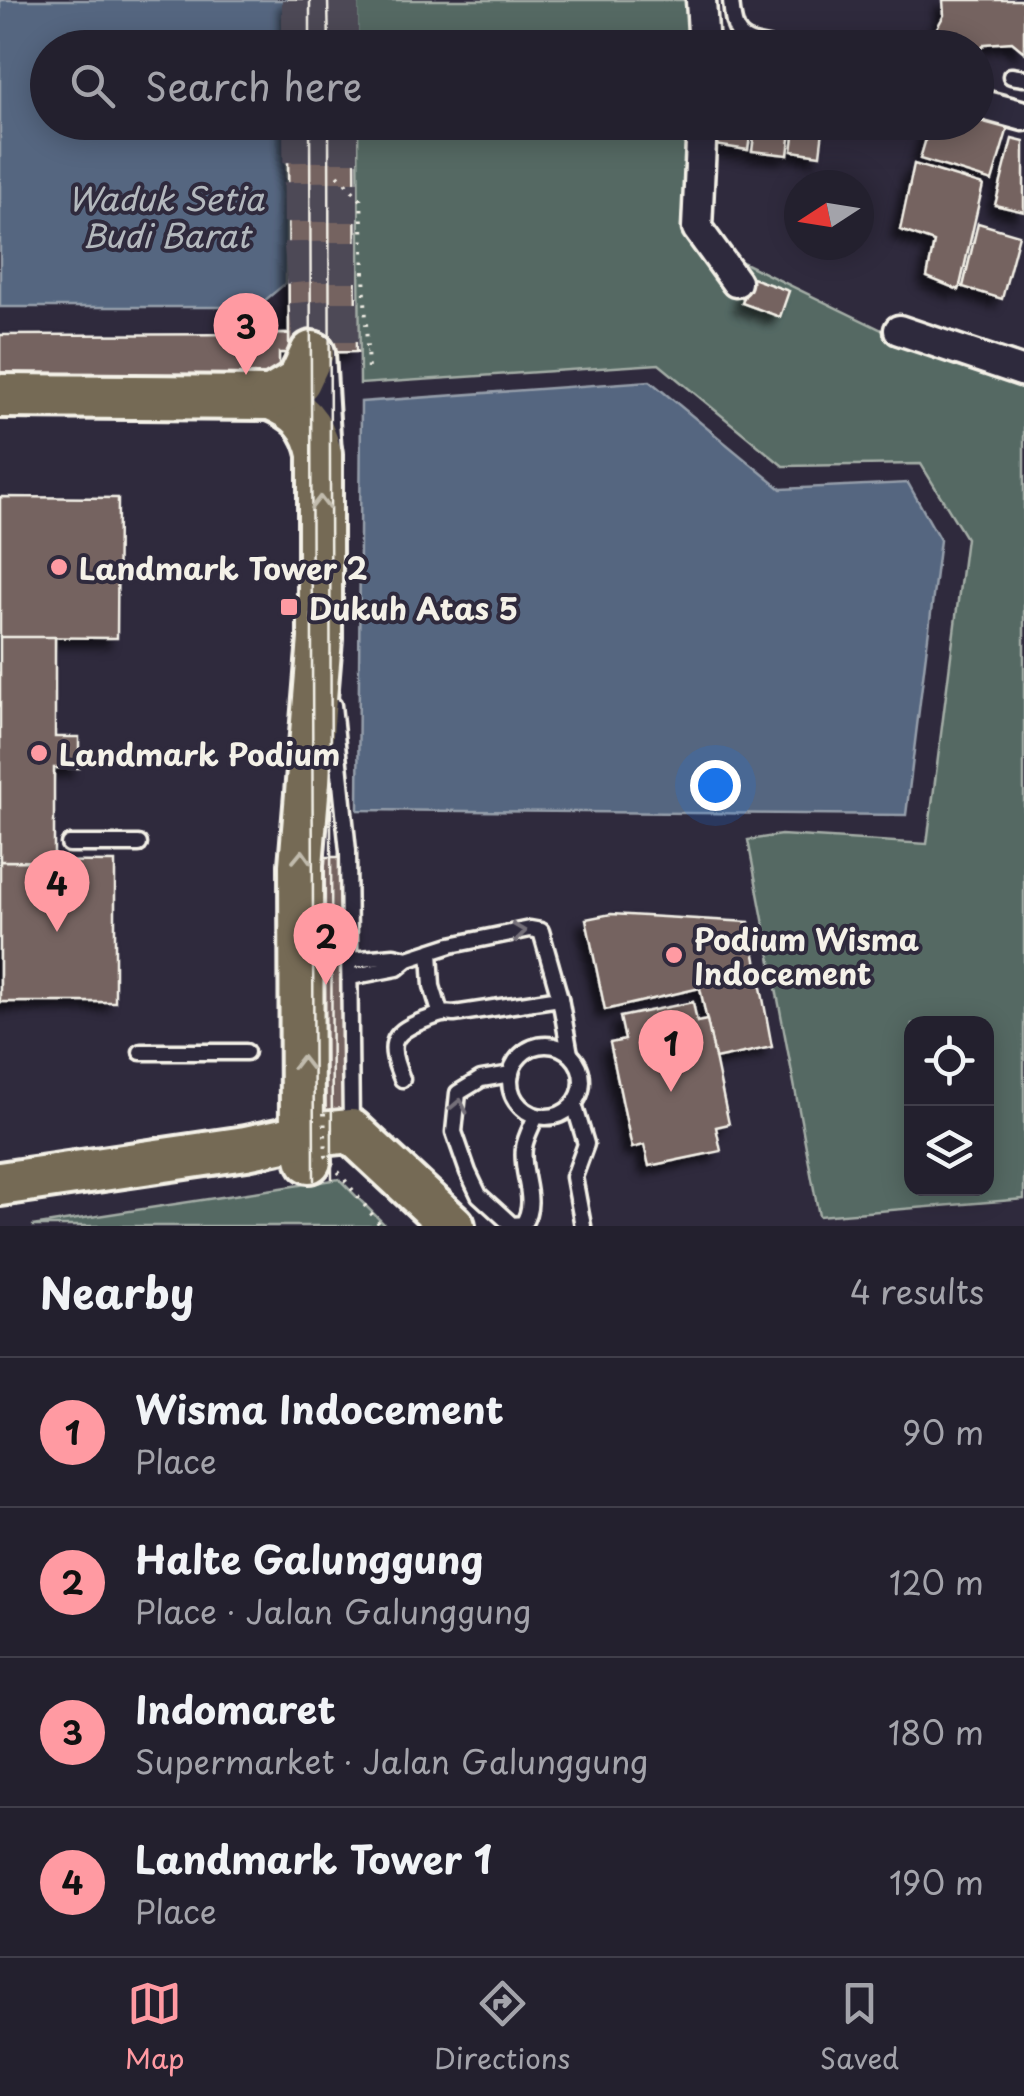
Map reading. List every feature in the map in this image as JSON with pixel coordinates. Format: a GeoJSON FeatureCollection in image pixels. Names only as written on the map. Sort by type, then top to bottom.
{"type":"FeatureCollection","features":[{"type":"Feature","properties":{"kind":"main road"},"geometry":{"type":"LineString","coordinates":[[271,398],[339,360]]}},
{"type":"Feature","properties":{"kind":"main road"},"geometry":{"type":"LineString","coordinates":[[0,396],[271,398],[293,408],[309,423],[320,454],[320,600],[317,689],[301,865],[332,1142]]}},
{"type":"Feature","properties":{"kind":"main road"},"geometry":{"type":"LineString","coordinates":[[0,1212],[254,1174],[332,1142]]}},
{"type":"Feature","properties":{"kind":"main road"},"geometry":{"type":"LineString","coordinates":[[0,1184],[147,1170],[332,1142],[453,1226]]}},
{"type":"Feature","properties":{"kind":"street"},"geometry":{"type":"LineString","coordinates":[[701,0],[703,30]]}},
{"type":"Feature","properties":{"kind":"street"},"geometry":{"type":"LineString","coordinates":[[994,107],[1024,116]]}},
{"type":"Feature","properties":{"kind":"street"},"geometry":{"type":"LineString","coordinates":[[701,140],[697,228],[736,282]]}},
{"type":"Feature","properties":{"kind":"street"},"geometry":{"type":"LineString","coordinates":[[898,330],[1024,372]]}},
{"type":"Feature","properties":{"kind":"street"},"geometry":{"type":"LineString","coordinates":[[320,454],[339,360]]}},
{"type":"Feature","properties":{"kind":"lane"},"geometry":{"type":"LineString","coordinates":[[732,0],[736,30]]}},
{"type":"Feature","properties":{"kind":"lane"},"geometry":{"type":"LineString","coordinates":[[320,600],[346,821],[350,960],[332,1142]]}},
{"type":"Feature","properties":{"kind":"lane"},"geometry":{"type":"LineString","coordinates":[[69,844],[140,844]]}},
{"type":"Feature","properties":{"kind":"lane"},"geometry":{"type":"LineString","coordinates":[[350,977],[397,968],[408,959],[451,945],[530,929],[542,932],[570,1054]]}},
{"type":"Feature","properties":{"kind":"lane"},"geometry":{"type":"LineString","coordinates":[[430,952],[432,986],[440,1012]]}},
{"type":"Feature","properties":{"kind":"lane"},"geometry":{"type":"LineString","coordinates":[[350,960],[394,956],[408,959]]}},
{"type":"Feature","properties":{"kind":"lane"},"geometry":{"type":"LineString","coordinates":[[402,1080],[396,1055],[397,1034],[440,1012],[454,1014],[560,998]]}},
{"type":"Feature","properties":{"kind":"lane"},"geometry":{"type":"LineString","coordinates":[[535,1047],[559,1048],[576,1062],[582,1084],[574,1104],[556,1116],[536,1116],[526,1112],[513,1095],[510,1074],[524,1053],[535,1047]]}},
{"type":"Feature","properties":{"kind":"lane"},"geometry":{"type":"LineString","coordinates":[[140,1052],[246,1052]]}},
{"type":"Feature","properties":{"kind":"lane"},"geometry":{"type":"LineString","coordinates":[[510,1074],[481,1079],[458,1093],[454,1132],[479,1195],[512,1226],[523,1224],[527,1218],[530,1192],[524,1146],[536,1116]]}},
{"type":"Feature","properties":{"kind":"lane"},"geometry":{"type":"LineString","coordinates":[[574,1104],[586,1144],[574,1177],[583,1226]]}},
{"type":"Feature","properties":{"kind":"path"},"geometry":{"type":"LineString","coordinates":[[338,175],[361,200],[366,305],[339,360]]}},
{"type":"Feature","properties":{"kind":"path"},"geometry":{"type":"LineString","coordinates":[[332,1142],[381,1226]]}},
{"type":"Feature","properties":{"kind":"green space"},"geometry":{"type":"Polygon","coordinates":[[[357,0],[686,0],[688,30],[357,30],[357,0]]]}},
{"type":"Feature","properties":{"kind":"green space"},"geometry":{"type":"Polygon","coordinates":[[[358,140],[694,140],[701,242],[921,349],[1024,382],[1024,1199],[819,1216],[748,840],[781,835],[927,844],[966,538],[921,464],[783,466],[659,364],[360,384],[358,140]]]}},
{"type":"Feature","properties":{"kind":"green space"},"geometry":{"type":"Polygon","coordinates":[[[339,1179],[386,1226],[32,1226],[339,1179]]]}},
{"type":"Feature","properties":{"kind":"water","name":"Waduk Setia Budi Barat"},"geometry":{"type":"Polygon","coordinates":[[[0,0],[286,0],[286,30],[30,30],[30,140],[286,140],[286,283],[257,307],[0,307],[0,0]]]}},
{"type":"Feature","properties":{"kind":"water"},"geometry":{"type":"Polygon","coordinates":[[[650,381],[781,489],[908,483],[940,540],[906,815],[358,810],[361,402],[650,381]]]}},
{"type":"Feature","properties":{"kind":"building"},"geometry":{"type":"Polygon","coordinates":[[[288,0],[354,0],[355,30],[288,30],[288,0]]]}},
{"type":"Feature","properties":{"kind":"building"},"geometry":{"type":"Polygon","coordinates":[[[943,0],[1024,0],[1024,52],[1012,42],[994,43],[994,30],[936,30],[944,15],[943,0]]]}},
{"type":"Feature","properties":{"kind":"building"},"geometry":{"type":"Polygon","coordinates":[[[994,116],[1010,121],[992,181],[920,159],[926,140],[994,140],[994,116]]]}},
{"type":"Feature","properties":{"kind":"building"},"geometry":{"type":"Polygon","coordinates":[[[1012,139],[1024,142],[1024,212],[995,205],[1012,139]]]}},
{"type":"Feature","properties":{"kind":"building"},"geometry":{"type":"Polygon","coordinates":[[[288,140],[355,140],[356,352],[289,353],[288,140]]]}},
{"type":"Feature","properties":{"kind":"building"},"geometry":{"type":"Polygon","coordinates":[[[716,140],[749,140],[748,150],[715,145],[716,140]]]}},
{"type":"Feature","properties":{"kind":"building"},"geometry":{"type":"Polygon","coordinates":[[[754,140],[790,140],[788,155],[752,151],[754,140]]]}},
{"type":"Feature","properties":{"kind":"building"},"geometry":{"type":"Polygon","coordinates":[[[794,140],[822,140],[820,155],[792,151],[794,140]]]}},
{"type":"Feature","properties":{"kind":"building"},"geometry":{"type":"Polygon","coordinates":[[[914,164],[983,185],[959,290],[927,277],[934,242],[900,230],[914,164]]]}},
{"type":"Feature","properties":{"kind":"building"},"geometry":{"type":"Polygon","coordinates":[[[978,223],[1019,235],[1002,299],[963,287],[978,223]]]}},
{"type":"Feature","properties":{"kind":"building"},"geometry":{"type":"Polygon","coordinates":[[[752,278],[789,291],[780,317],[742,303],[752,278]]]}},
{"type":"Feature","properties":{"kind":"building"},"geometry":{"type":"Polygon","coordinates":[[[289,334],[289,353],[279,353],[279,365],[271,378],[0,381],[0,335],[289,334]]]}},
{"type":"Feature","properties":{"kind":"building","name":"Landmark Tower 2"},"geometry":{"type":"Polygon","coordinates":[[[0,497],[118,498],[117,638],[0,637],[0,497]]]}},
{"type":"Feature","properties":{"kind":"building","name":"Landmark Podium"},"geometry":{"type":"Polygon","coordinates":[[[0,637],[55,637],[55,737],[79,737],[79,768],[54,768],[54,862],[0,861],[0,637]]]}},
{"type":"Feature","properties":{"kind":"building"},"geometry":{"type":"Polygon","coordinates":[[[308,857],[342,857],[344,1112],[310,1113],[308,857]]]}},
{"type":"Feature","properties":{"kind":"building"},"geometry":{"type":"Polygon","coordinates":[[[0,861],[115,862],[115,1002],[0,1002],[0,861]]]}},
{"type":"Feature","properties":{"kind":"building","name":"Podium Wisma Indocement"},"geometry":{"type":"Polygon","coordinates":[[[611,914],[749,922],[772,1047],[715,1059],[700,988],[605,1010],[586,919],[611,914]]]}},
{"type":"Feature","properties":{"kind":"building"},"geometry":{"type":"Polygon","coordinates":[[[693,1002],[697,1022],[707,1020],[729,1124],[716,1127],[721,1151],[649,1166],[644,1145],[632,1148],[610,1043],[625,1040],[620,1017],[693,1002]]]}},
{"type":"Feature","properties":{"kind":"tunnel"},"geometry":{"type":"LineString","coordinates":[[302,0],[302,30]]}},
{"type":"Feature","properties":{"kind":"tunnel"},"geometry":{"type":"LineString","coordinates":[[338,0],[338,30]]}},
{"type":"Feature","properties":{"kind":"tunnel"},"geometry":{"type":"LineString","coordinates":[[303,140],[304,246],[314,353]]}},
{"type":"Feature","properties":{"kind":"tunnel"},"geometry":{"type":"LineString","coordinates":[[338,140],[338,353]]}},
{"type":"Feature","properties":{"kind":"tram line"},"geometry":{"type":"LineString","coordinates":[[310,0],[310,30]]}},
{"type":"Feature","properties":{"kind":"tram line"},"geometry":{"type":"LineString","coordinates":[[328,0],[329,30]]}},
{"type":"Feature","properties":{"kind":"tram line"},"geometry":{"type":"LineString","coordinates":[[310,140],[314,1180]]}},
{"type":"Feature","properties":{"kind":"tram line"},"geometry":{"type":"LineString","coordinates":[[329,140],[332,1179]]}},
{"type":"Feature","properties":{"kind":"place","name":"Indomaret"},"geometry":{"type":"Point","coordinates":[246,375]}},
{"type":"Feature","properties":{"kind":"place","name":"Landmark Tower 2"},"geometry":{"type":"Point","coordinates":[59,567]}},
{"type":"Feature","properties":{"kind":"place","name":"Dukuh Atas 5"},"geometry":{"type":"Point","coordinates":[289,607]}},
{"type":"Feature","properties":{"kind":"place","name":"Landmark Podium"},"geometry":{"type":"Point","coordinates":[39,753]}},
{"type":"Feature","properties":{"kind":"place","name":"Landmark Tower 1"},"geometry":{"type":"Point","coordinates":[57,932]}},
{"type":"Feature","properties":{"kind":"place","name":"Podium Wisma Indocement"},"geometry":{"type":"Point","coordinates":[674,955]}},
{"type":"Feature","properties":{"kind":"place","name":"Halte Galunggung"},"geometry":{"type":"Point","coordinates":[326,985]}},
{"type":"Feature","properties":{"kind":"place","name":"Wisma Indocement"},"geometry":{"type":"Point","coordinates":[671,1092]}}]}
